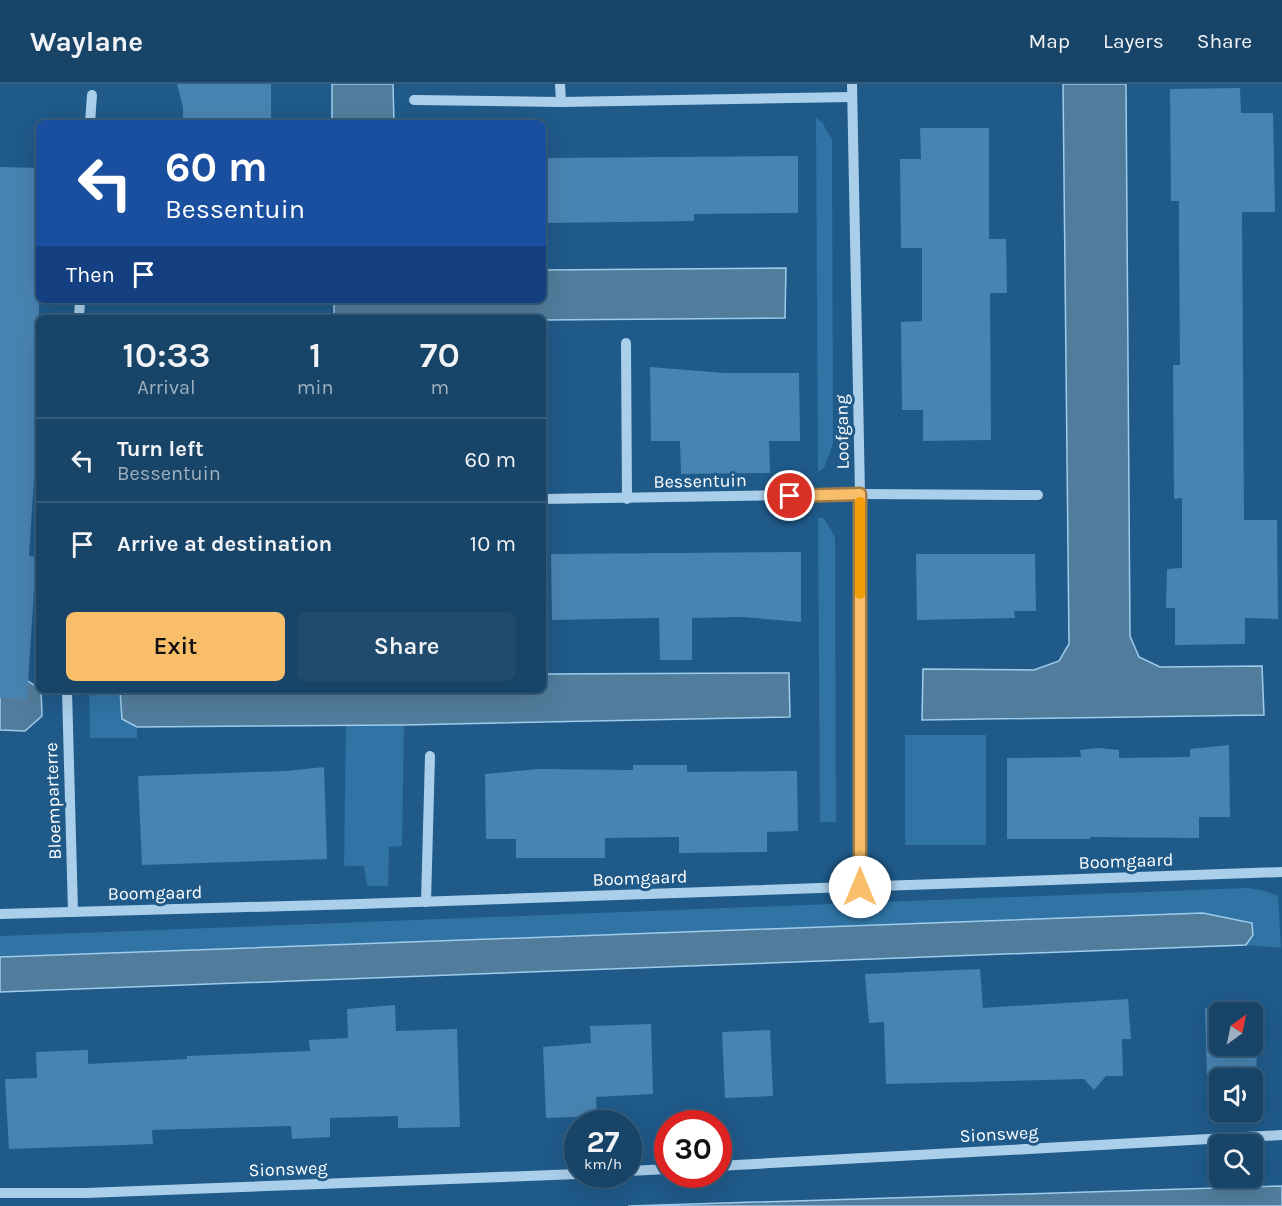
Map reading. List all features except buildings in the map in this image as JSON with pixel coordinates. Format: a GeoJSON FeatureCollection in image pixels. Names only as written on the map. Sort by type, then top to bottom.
{"type":"FeatureCollection","features":[{"type":"Feature","properties":{"kind":"street"},"geometry":{"type":"LineString","coordinates":[[560,84],[561,102]]}},
{"type":"Feature","properties":{"kind":"street","name":"Loofgang"},"geometry":{"type":"LineString","coordinates":[[852,84],[860,494],[860,887]]}},
{"type":"Feature","properties":{"kind":"street"},"geometry":{"type":"LineString","coordinates":[[90,120],[92,95]]}},
{"type":"Feature","properties":{"kind":"street"},"geometry":{"type":"LineString","coordinates":[[414,100],[561,102],[852,97]]}},
{"type":"Feature","properties":{"kind":"street"},"geometry":{"type":"LineString","coordinates":[[626,343],[627,499]]}},
{"type":"Feature","properties":{"kind":"street","name":"Bessentuin"},"geometry":{"type":"LineString","coordinates":[[546,499],[860,494],[1038,495]]}},
{"type":"Feature","properties":{"kind":"street","name":"Bloemparterre"},"geometry":{"type":"LineString","coordinates":[[67,693],[72,912]]}},
{"type":"Feature","properties":{"kind":"street"},"geometry":{"type":"LineString","coordinates":[[426,902],[430,756]]}},
{"type":"Feature","properties":{"kind":"street","name":"Boomgaard"},"geometry":{"type":"LineString","coordinates":[[0,914],[426,902],[1282,872]]}},
{"type":"Feature","properties":{"kind":"street","name":"Sionsweg"},"geometry":{"type":"LineString","coordinates":[[732,1165],[1282,1135]]}},
{"type":"Feature","properties":{"kind":"street","name":"Sionsweg"},"geometry":{"type":"LineString","coordinates":[[0,1193],[86,1193],[564,1175]]}},
{"type":"Feature","properties":{"kind":"shaded area"},"geometry":{"type":"Polygon","coordinates":[[[332,84],[393,84],[394,120],[332,120],[332,84]]]}},
{"type":"Feature","properties":{"kind":"shaded area"},"geometry":{"type":"Polygon","coordinates":[[[1063,84],[1126,84],[1130,636],[1139,657],[1160,667],[1262,666],[1264,715],[922,720],[923,669],[1034,670],[1059,661],[1069,644],[1063,84]]]}},
{"type":"Feature","properties":{"kind":"shaded area"},"geometry":{"type":"Polygon","coordinates":[[[816,118],[822,122],[832,140],[833,444],[824,468],[818,472],[816,118]]]}},
{"type":"Feature","properties":{"kind":"shaded area"},"geometry":{"type":"Polygon","coordinates":[[[786,268],[785,318],[546,320],[546,315],[334,315],[334,303],[546,303],[546,270],[786,268]]]}},
{"type":"Feature","properties":{"kind":"shaded area"},"geometry":{"type":"Polygon","coordinates":[[[818,518],[824,518],[835,537],[836,822],[820,822],[818,518]]]}},
{"type":"Feature","properties":{"kind":"shaded area"},"geometry":{"type":"Polygon","coordinates":[[[789,673],[790,717],[404,725],[137,727],[122,719],[120,693],[546,693],[546,674],[789,673]]]}},
{"type":"Feature","properties":{"kind":"shaded area"},"geometry":{"type":"Polygon","coordinates":[[[0,677],[22,677],[36,687],[36,693],[41,693],[42,716],[25,731],[0,730],[0,677]]]}},
{"type":"Feature","properties":{"kind":"shaded area"},"geometry":{"type":"Polygon","coordinates":[[[89,693],[120,693],[122,719],[137,727],[137,738],[90,738],[89,693]]]}},
{"type":"Feature","properties":{"kind":"shaded area"},"geometry":{"type":"Polygon","coordinates":[[[346,724],[404,725],[402,846],[389,847],[388,886],[367,886],[364,866],[344,866],[346,724]]]}},
{"type":"Feature","properties":{"kind":"shaded area"},"geometry":{"type":"Polygon","coordinates":[[[905,735],[986,735],[986,845],[905,845],[905,735]]]}},
{"type":"Feature","properties":{"kind":"shaded area"},"geometry":{"type":"Polygon","coordinates":[[[1247,888],[1262,890],[1278,896],[1281,948],[1246,945],[1253,935],[1252,923],[1203,913],[0,957],[0,936],[1247,888]]]}},
{"type":"Feature","properties":{"kind":"shaded area"},"geometry":{"type":"Polygon","coordinates":[[[1203,913],[1252,923],[1253,935],[1246,945],[0,992],[0,957],[1203,913]]]}},
{"type":"Feature","properties":{"kind":"shaded area"},"geometry":{"type":"Polygon","coordinates":[[[1282,1186],[1282,1206],[628,1206],[1263,1188],[1282,1186]]]}},
{"type":"Feature","properties":{"kind":"slow traffic"},"geometry":{"type":"LineString","coordinates":[[860,502],[860,594]]}},
{"type":"Feature","properties":{"kind":"route"},"geometry":{"type":"LineString","coordinates":[[790,496],[860,494],[860,887]]}}]}
